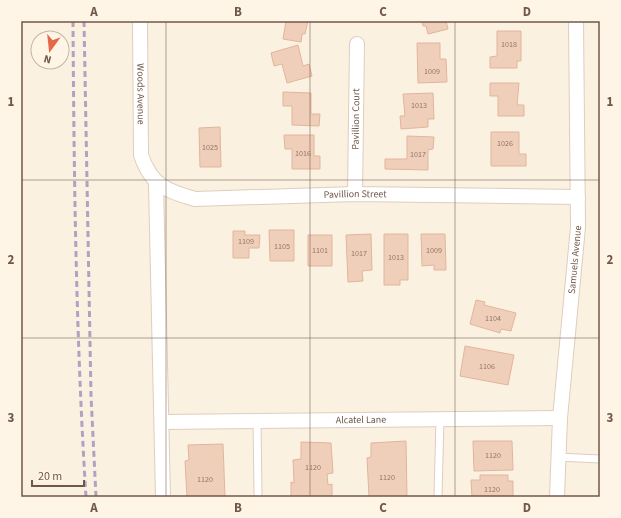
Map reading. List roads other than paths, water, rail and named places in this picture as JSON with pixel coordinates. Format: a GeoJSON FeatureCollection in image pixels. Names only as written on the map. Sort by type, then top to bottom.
{"type":"FeatureCollection","features":[{"type":"Feature","properties":{"kind":"street","name":"Woods Avenue"},"geometry":{"type":"LineString","coordinates":[[140,21],[141,155],[145,167],[156,184]]}},
{"type":"Feature","properties":{"kind":"street","name":"Samuels Avenue"},"geometry":{"type":"LineString","coordinates":[[557,497],[557,457],[560,418],[578,227],[576,21]]}},
{"type":"Feature","properties":{"kind":"street","name":"Pavillion Court"},"geometry":{"type":"LineString","coordinates":[[355,194],[357,44]]}},
{"type":"Feature","properties":{"kind":"street","name":"Pavillion Street"},"geometry":{"type":"LineString","coordinates":[[156,184],[177,194],[195,199],[355,194],[578,197]]}},
{"type":"Feature","properties":{"kind":"street"},"geometry":{"type":"LineString","coordinates":[[156,184],[163,497]]}},
{"type":"Feature","properties":{"kind":"street","name":"Alcatel Lane"},"geometry":{"type":"LineString","coordinates":[[162,422],[560,418]]}},
{"type":"Feature","properties":{"kind":"lane"},"geometry":{"type":"LineString","coordinates":[[438,496],[440,419]]}},
{"type":"Feature","properties":{"kind":"lane"},"geometry":{"type":"LineString","coordinates":[[257,421],[258,494]]}},
{"type":"Feature","properties":{"kind":"lane"},"geometry":{"type":"LineString","coordinates":[[557,457],[600,459]]}},
{"type":"Feature","properties":{"kind":"railway"},"geometry":{"type":"LineString","coordinates":[[73,21],[76,259],[86,497]]}},
{"type":"Feature","properties":{"kind":"railway"},"geometry":{"type":"LineString","coordinates":[[84,21],[91,396],[96,497]]}}]}
